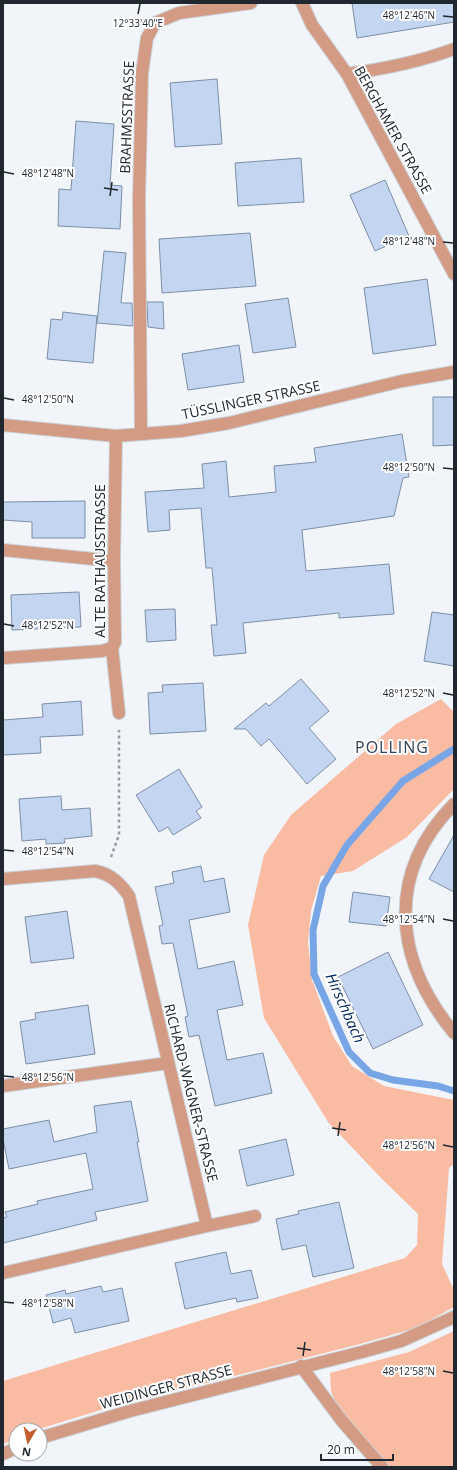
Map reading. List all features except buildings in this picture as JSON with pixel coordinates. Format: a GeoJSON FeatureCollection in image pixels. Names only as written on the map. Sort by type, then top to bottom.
{"type":"FeatureCollection","features":[{"type":"Feature","properties":{"kind":"street","name":"BRAHMSSTRASSE"},"geometry":{"type":"LineString","coordinates":[[141,434],[139,199],[142,73],[147,38],[154,24],[178,13],[251,3]]}},
{"type":"Feature","properties":{"kind":"street","name":"BERGHAMER STRASSE"},"geometry":{"type":"LineString","coordinates":[[302,3],[312,25],[347,74],[454,274]]}},
{"type":"Feature","properties":{"kind":"street"},"geometry":{"type":"LineString","coordinates":[[347,74],[379,69],[429,58],[454,49]]}},
{"type":"Feature","properties":{"kind":"street","name":"TÜSSLINGER STRASSE"},"geometry":{"type":"LineString","coordinates":[[3,425],[116,436],[181,431],[229,423],[402,381],[454,372]]}},
{"type":"Feature","properties":{"kind":"street","name":"ALTE RATHAUSSTRASSE"},"geometry":{"type":"LineString","coordinates":[[3,658],[102,651],[112,648],[116,642],[114,561],[116,436]]}},
{"type":"Feature","properties":{"kind":"street"},"geometry":{"type":"LineString","coordinates":[[3,550],[114,561]]}},
{"type":"Feature","properties":{"kind":"street"},"geometry":{"type":"LineString","coordinates":[[112,648],[119,713]]}},
{"type":"Feature","properties":{"kind":"street"},"geometry":{"type":"LineString","coordinates":[[454,804],[442,816],[414,862],[408,882],[405,925],[407,942],[421,980],[454,1033]]}},
{"type":"Feature","properties":{"kind":"street"},"geometry":{"type":"LineString","coordinates":[[3,878],[95,871],[106,873]]}},
{"type":"Feature","properties":{"kind":"street","name":"RICHARD-WAGNER-STRASSE"},"geometry":{"type":"LineString","coordinates":[[106,873],[120,884],[129,896],[207,1226]]}},
{"type":"Feature","properties":{"kind":"street"},"geometry":{"type":"LineString","coordinates":[[3,1086],[168,1063]]}},
{"type":"Feature","properties":{"kind":"street"},"geometry":{"type":"LineString","coordinates":[[3,1273],[255,1216]]}},
{"type":"Feature","properties":{"kind":"street","name":"WEIDINGER STRASSE"},"geometry":{"type":"LineString","coordinates":[[48,1436],[130,1411],[400,1341],[454,1317]]}},
{"type":"Feature","properties":{"kind":"street"},"geometry":{"type":"LineString","coordinates":[[301,1366],[342,1421],[382,1467]]}},
{"type":"Feature","properties":{"kind":"path"},"geometry":{"type":"LineString","coordinates":[[106,873],[119,835],[119,713]]}},
{"type":"Feature","properties":{"kind":"shaded area"},"geometry":{"type":"Polygon","coordinates":[[[441,699],[454,712],[454,789],[407,837],[353,871],[321,876],[311,911],[308,942],[312,980],[333,1036],[352,1066],[384,1086],[454,1100],[454,1164],[449,1168],[442,1264],[454,1290],[454,1307],[416,1328],[360,1344],[104,1409],[48,1426],[48,1422],[8,1422],[8,1442],[3,1444],[3,1381],[405,1258],[417,1245],[418,1214],[381,1178],[328,1122],[264,1018],[248,925],[264,855],[291,815],[396,724],[441,699]]]}},
{"type":"Feature","properties":{"kind":"shaded area"},"geometry":{"type":"Polygon","coordinates":[[[454,1331],[454,1467],[390,1467],[337,1407],[331,1391],[330,1373],[409,1352],[454,1331]]]}},
{"type":"Feature","properties":{"kind":"waterway","name":"Hirschbach"},"geometry":{"type":"LineString","coordinates":[[454,749],[403,781],[347,845],[323,886],[313,930],[314,974],[349,1052],[370,1073],[393,1080],[438,1086],[454,1091]]}},
{"type":"Feature","properties":{"kind":"district","name":"POLLING"},"geometry":{"type":"Point","coordinates":[392,747]}}]}
